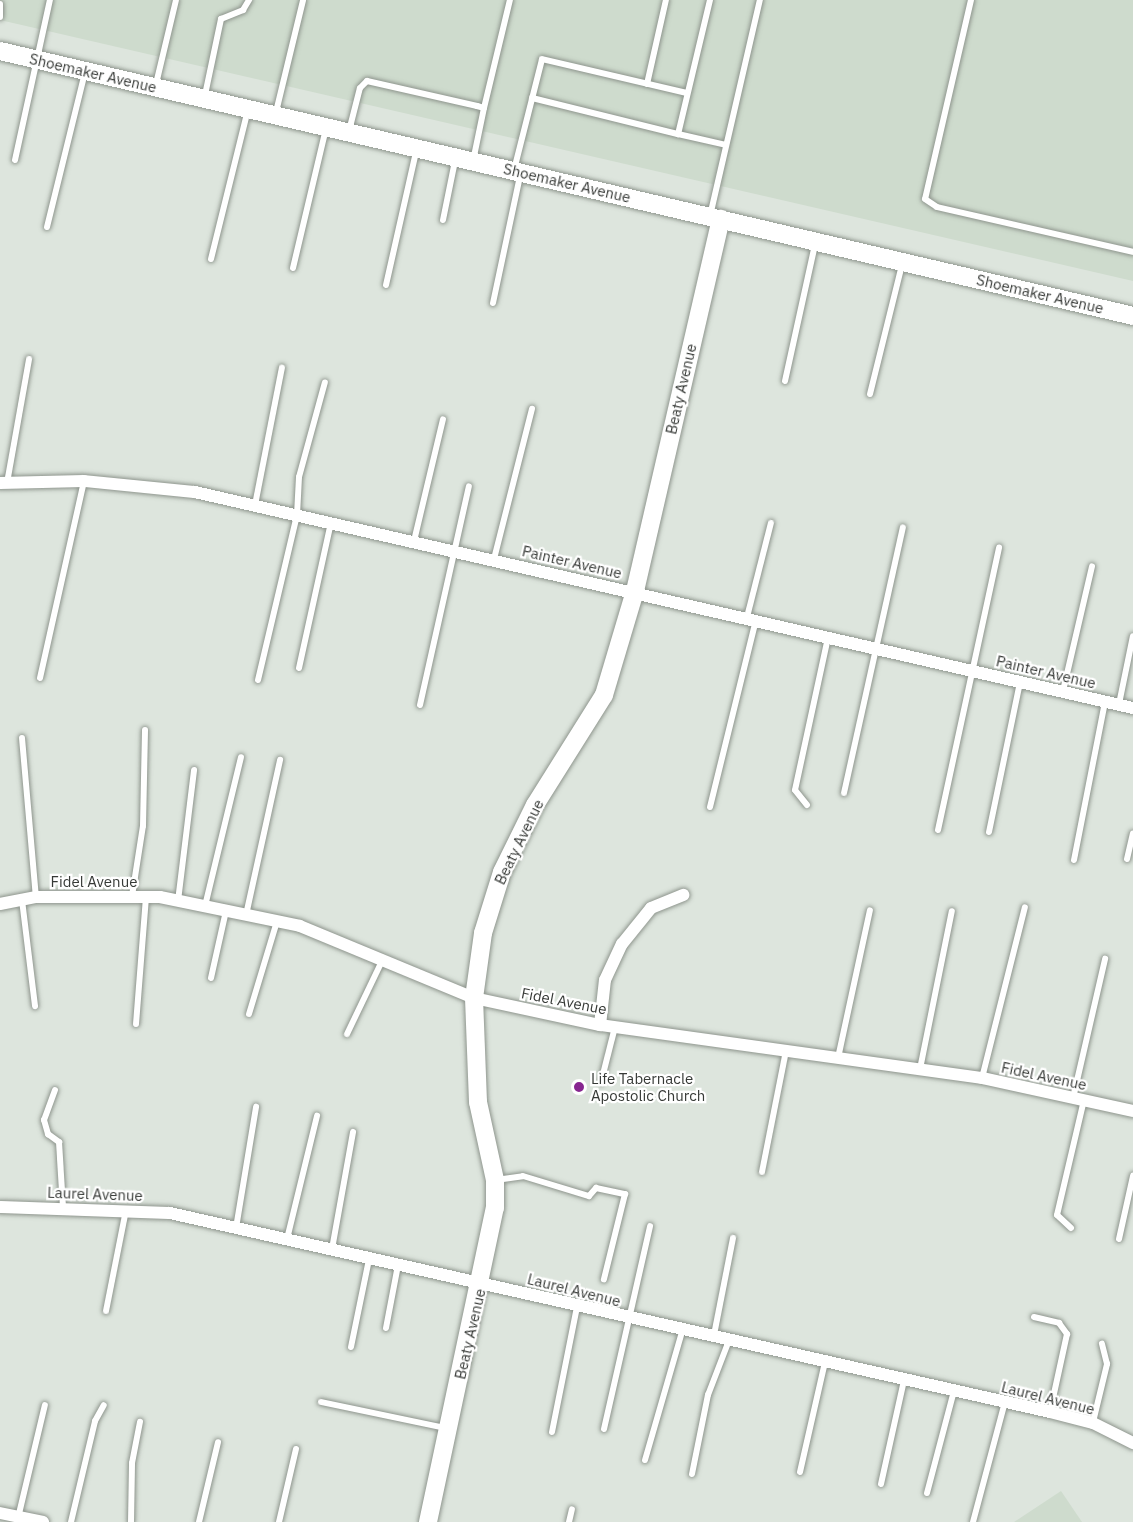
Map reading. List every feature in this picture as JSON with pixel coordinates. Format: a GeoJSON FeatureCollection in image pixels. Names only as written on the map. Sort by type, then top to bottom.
{"type":"FeatureCollection","features":[{"type":"Feature","properties":{"kind":"street","name":"Shoemaker Avenue"},"geometry":{"type":"LineString","coordinates":[[0,51],[1133,316]]}},
{"type":"Feature","properties":{"kind":"street","name":"Beaty Avenue"},"geometry":{"type":"LineString","coordinates":[[428,1522],[482,1281],[495,1180],[478,1102],[474,998],[483,933],[502,872],[536,805],[604,695],[635,591],[715,218]]}},
{"type":"Feature","properties":{"kind":"street","name":"Painter Avenue"},"geometry":{"type":"LineString","coordinates":[[3,483],[84,481],[195,492],[635,591],[1133,708]]}},
{"type":"Feature","properties":{"kind":"street"},"geometry":{"type":"LineString","coordinates":[[600,1025],[605,980],[622,944],[651,908],[684,895]]}},
{"type":"Feature","properties":{"kind":"street","name":"Fidel Avenue"},"geometry":{"type":"LineString","coordinates":[[0,904],[36,897],[146,897],[178,901],[277,921],[474,998],[600,1025],[982,1078],[1133,1111]]}},
{"type":"Feature","properties":{"kind":"street","name":"Laurel Avenue"},"geometry":{"type":"LineString","coordinates":[[0,1207],[63,1207],[170,1213],[369,1259],[482,1281],[577,1307],[728,1343],[1050,1412],[1093,1423],[1132,1441]]}},
{"type":"Feature","properties":{"kind":"street"},"geometry":{"type":"LineString","coordinates":[[0,1513],[18,1520],[43,1522]]}},
{"type":"Feature","properties":{"kind":"lane"},"geometry":{"type":"LineString","coordinates":[[15,160],[37,75],[34,59],[50,0]]}},
{"type":"Feature","properties":{"kind":"lane"},"geometry":{"type":"LineString","coordinates":[[155,87],[176,0]]}},
{"type":"Feature","properties":{"kind":"lane"},"geometry":{"type":"LineString","coordinates":[[204,99],[221,19],[243,10],[249,0]]}},
{"type":"Feature","properties":{"kind":"lane"},"geometry":{"type":"LineString","coordinates":[[275,116],[303,0]]}},
{"type":"Feature","properties":{"kind":"lane"},"geometry":{"type":"LineString","coordinates":[[443,220],[484,108],[510,0]]}},
{"type":"Feature","properties":{"kind":"lane"},"geometry":{"type":"LineString","coordinates":[[647,84],[666,0]]}},
{"type":"Feature","properties":{"kind":"lane"},"geometry":{"type":"LineString","coordinates":[[678,134],[710,0]]}},
{"type":"Feature","properties":{"kind":"lane"},"geometry":{"type":"LineString","coordinates":[[715,218],[726,145],[760,0]]}},
{"type":"Feature","properties":{"kind":"lane"},"geometry":{"type":"LineString","coordinates":[[971,0],[925,199],[938,207],[1133,252]]}},
{"type":"Feature","properties":{"kind":"lane"},"geometry":{"type":"LineString","coordinates":[[0,4],[0,17]]}},
{"type":"Feature","properties":{"kind":"lane"},"geometry":{"type":"LineString","coordinates":[[493,303],[532,98],[544,59],[687,93]]}},
{"type":"Feature","properties":{"kind":"lane"},"geometry":{"type":"LineString","coordinates":[[47,227],[85,71]]}},
{"type":"Feature","properties":{"kind":"lane"},"geometry":{"type":"LineString","coordinates":[[348,132],[360,88],[367,81],[484,108]]}},
{"type":"Feature","properties":{"kind":"lane"},"geometry":{"type":"LineString","coordinates":[[532,98],[726,145]]}},
{"type":"Feature","properties":{"kind":"lane"},"geometry":{"type":"LineString","coordinates":[[211,259],[249,109]]}},
{"type":"Feature","properties":{"kind":"lane"},"geometry":{"type":"LineString","coordinates":[[293,268],[326,127]]}},
{"type":"Feature","properties":{"kind":"lane"},"geometry":{"type":"LineString","coordinates":[[386,285],[417,148]]}},
{"type":"Feature","properties":{"kind":"lane"},"geometry":{"type":"LineString","coordinates":[[785,381],[816,242]]}},
{"type":"Feature","properties":{"kind":"lane"},"geometry":{"type":"LineString","coordinates":[[870,394],[903,262]]}},
{"type":"Feature","properties":{"kind":"lane"},"geometry":{"type":"LineString","coordinates":[[3,483],[30,359]]}},
{"type":"Feature","properties":{"kind":"lane"},"geometry":{"type":"LineString","coordinates":[[255,505],[282,368]]}},
{"type":"Feature","properties":{"kind":"lane"},"geometry":{"type":"LineString","coordinates":[[258,680],[297,515],[299,477],[324,382]]}},
{"type":"Feature","properties":{"kind":"lane"},"geometry":{"type":"LineString","coordinates":[[494,559],[532,409]]}},
{"type":"Feature","properties":{"kind":"lane"},"geometry":{"type":"LineString","coordinates":[[414,541],[443,419]]}},
{"type":"Feature","properties":{"kind":"lane"},"geometry":{"type":"LineString","coordinates":[[40,678],[84,481]]}},
{"type":"Feature","properties":{"kind":"lane"},"geometry":{"type":"LineString","coordinates":[[420,705],[469,486]]}},
{"type":"Feature","properties":{"kind":"lane"},"geometry":{"type":"LineString","coordinates":[[299,668],[331,522]]}},
{"type":"Feature","properties":{"kind":"lane"},"geometry":{"type":"LineString","coordinates":[[710,807],[771,523]]}},
{"type":"Feature","properties":{"kind":"lane"},"geometry":{"type":"LineString","coordinates":[[844,793],[903,527]]}},
{"type":"Feature","properties":{"kind":"lane"},"geometry":{"type":"LineString","coordinates":[[938,830],[999,547]]}},
{"type":"Feature","properties":{"kind":"lane"},"geometry":{"type":"LineString","coordinates":[[1063,691],[1092,567]]}},
{"type":"Feature","properties":{"kind":"lane"},"geometry":{"type":"LineString","coordinates":[[807,805],[795,790],[828,636]]}},
{"type":"Feature","properties":{"kind":"lane"},"geometry":{"type":"LineString","coordinates":[[1119,704],[1133,636]]}},
{"type":"Feature","properties":{"kind":"lane"},"geometry":{"type":"LineString","coordinates":[[989,832],[1020,681]]}},
{"type":"Feature","properties":{"kind":"lane"},"geometry":{"type":"LineString","coordinates":[[1074,860],[1105,701]]}},
{"type":"Feature","properties":{"kind":"lane"},"geometry":{"type":"LineString","coordinates":[[132,897],[143,826],[145,730]]}},
{"type":"Feature","properties":{"kind":"lane"},"geometry":{"type":"LineString","coordinates":[[22,738],[36,897]]}},
{"type":"Feature","properties":{"kind":"lane"},"geometry":{"type":"LineString","coordinates":[[205,906],[241,757]]}},
{"type":"Feature","properties":{"kind":"lane"},"geometry":{"type":"LineString","coordinates":[[246,915],[280,760]]}},
{"type":"Feature","properties":{"kind":"lane"},"geometry":{"type":"LineString","coordinates":[[178,901],[194,770]]}},
{"type":"Feature","properties":{"kind":"lane"},"geometry":{"type":"LineString","coordinates":[[1127,859],[1133,834]]}},
{"type":"Feature","properties":{"kind":"lane"},"geometry":{"type":"LineString","coordinates":[[136,1024],[146,897]]}},
{"type":"Feature","properties":{"kind":"lane"},"geometry":{"type":"LineString","coordinates":[[22,900],[34,1006]]}},
{"type":"Feature","properties":{"kind":"lane"},"geometry":{"type":"LineString","coordinates":[[982,1078],[1025,907]]}},
{"type":"Feature","properties":{"kind":"lane"},"geometry":{"type":"LineString","coordinates":[[211,978],[226,910]]}},
{"type":"Feature","properties":{"kind":"lane"},"geometry":{"type":"LineString","coordinates":[[838,1058],[870,910]]}},
{"type":"Feature","properties":{"kind":"lane"},"geometry":{"type":"LineString","coordinates":[[920,1069],[952,911]]}},
{"type":"Feature","properties":{"kind":"lane"},"geometry":{"type":"LineString","coordinates":[[249,1014],[277,921]]}},
{"type":"Feature","properties":{"kind":"lane"},"geometry":{"type":"LineString","coordinates":[[1071,1228],[1057,1215],[1106,959]]}},
{"type":"Feature","properties":{"kind":"lane"},"geometry":{"type":"LineString","coordinates":[[347,1034],[382,961]]}},
{"type":"Feature","properties":{"kind":"lane"},"geometry":{"type":"LineString","coordinates":[[601,1082],[615,1027]]}},
{"type":"Feature","properties":{"kind":"lane"},"geometry":{"type":"LineString","coordinates":[[762,1172],[786,1050]]}},
{"type":"Feature","properties":{"kind":"lane"},"geometry":{"type":"LineString","coordinates":[[55,1090],[44,1125],[59,1143],[63,1207]]}},
{"type":"Feature","properties":{"kind":"lane"},"geometry":{"type":"LineString","coordinates":[[236,1228],[256,1107]]}},
{"type":"Feature","properties":{"kind":"lane"},"geometry":{"type":"LineString","coordinates":[[287,1240],[316,1116]]}},
{"type":"Feature","properties":{"kind":"lane"},"geometry":{"type":"LineString","coordinates":[[332,1250],[353,1132]]}},
{"type":"Feature","properties":{"kind":"lane"},"geometry":{"type":"LineString","coordinates":[[495,1180],[523,1176],[590,1196],[596,1188],[625,1194],[604,1279]]}},
{"type":"Feature","properties":{"kind":"lane"},"geometry":{"type":"LineString","coordinates":[[1119,1239],[1133,1176]]}},
{"type":"Feature","properties":{"kind":"lane"},"geometry":{"type":"LineString","coordinates":[[106,1311],[126,1210]]}},
{"type":"Feature","properties":{"kind":"lane"},"geometry":{"type":"LineString","coordinates":[[604,1430],[625,1318],[650,1226]]}},
{"type":"Feature","properties":{"kind":"lane"},"geometry":{"type":"LineString","coordinates":[[713,1339],[733,1238]]}},
{"type":"Feature","properties":{"kind":"lane"},"geometry":{"type":"LineString","coordinates":[[351,1347],[369,1259]]}},
{"type":"Feature","properties":{"kind":"lane"},"geometry":{"type":"LineString","coordinates":[[386,1328],[398,1265]]}},
{"type":"Feature","properties":{"kind":"lane"},"geometry":{"type":"LineString","coordinates":[[552,1432],[577,1307]]}},
{"type":"Feature","properties":{"kind":"lane"},"geometry":{"type":"LineString","coordinates":[[1034,1317],[1059,1323],[1067,1334],[1050,1412]]}},
{"type":"Feature","properties":{"kind":"lane"},"geometry":{"type":"LineString","coordinates":[[645,1460],[682,1332]]}},
{"type":"Feature","properties":{"kind":"lane"},"geometry":{"type":"LineString","coordinates":[[692,1474],[708,1395],[728,1343]]}},
{"type":"Feature","properties":{"kind":"lane"},"geometry":{"type":"LineString","coordinates":[[1093,1423],[1107,1364],[1102,1344]]}},
{"type":"Feature","properties":{"kind":"lane"},"geometry":{"type":"LineString","coordinates":[[800,1473],[825,1362]]}},
{"type":"Feature","properties":{"kind":"lane"},"geometry":{"type":"LineString","coordinates":[[881,1484],[904,1380]]}},
{"type":"Feature","properties":{"kind":"lane"},"geometry":{"type":"LineString","coordinates":[[927,1493],[954,1391]]}},
{"type":"Feature","properties":{"kind":"lane"},"geometry":{"type":"LineString","coordinates":[[321,1402],[449,1428]]}},
{"type":"Feature","properties":{"kind":"lane"},"geometry":{"type":"LineString","coordinates":[[973,1522],[1005,1402]]}},
{"type":"Feature","properties":{"kind":"lane"},"geometry":{"type":"LineString","coordinates":[[18,1520],[45,1404]]}},
{"type":"Feature","properties":{"kind":"lane"},"geometry":{"type":"LineString","coordinates":[[71,1522],[95,1421],[104,1405]]}},
{"type":"Feature","properties":{"kind":"lane"},"geometry":{"type":"LineString","coordinates":[[131,1522],[132,1463],[140,1422]]}},
{"type":"Feature","properties":{"kind":"lane"},"geometry":{"type":"LineString","coordinates":[[199,1522],[218,1442]]}},
{"type":"Feature","properties":{"kind":"lane"},"geometry":{"type":"LineString","coordinates":[[279,1522],[296,1449]]}},
{"type":"Feature","properties":{"kind":"lane"},"geometry":{"type":"LineString","coordinates":[[569,1522],[572,1509]]}},
{"type":"Feature","properties":{"kind":"shaded area"},"geometry":{"type":"Polygon","coordinates":[[[0,0],[1133,0],[1133,281],[0,20],[0,0]]]}},
{"type":"Feature","properties":{"kind":"shaded area"},"geometry":{"type":"Polygon","coordinates":[[[1061,1491],[1082,1522],[1014,1522],[1061,1491]]]}},
{"type":"Feature","properties":{"kind":"place","name":"Life Tabernacle Apostolic Church"},"geometry":{"type":"Point","coordinates":[579,1087]}}]}
